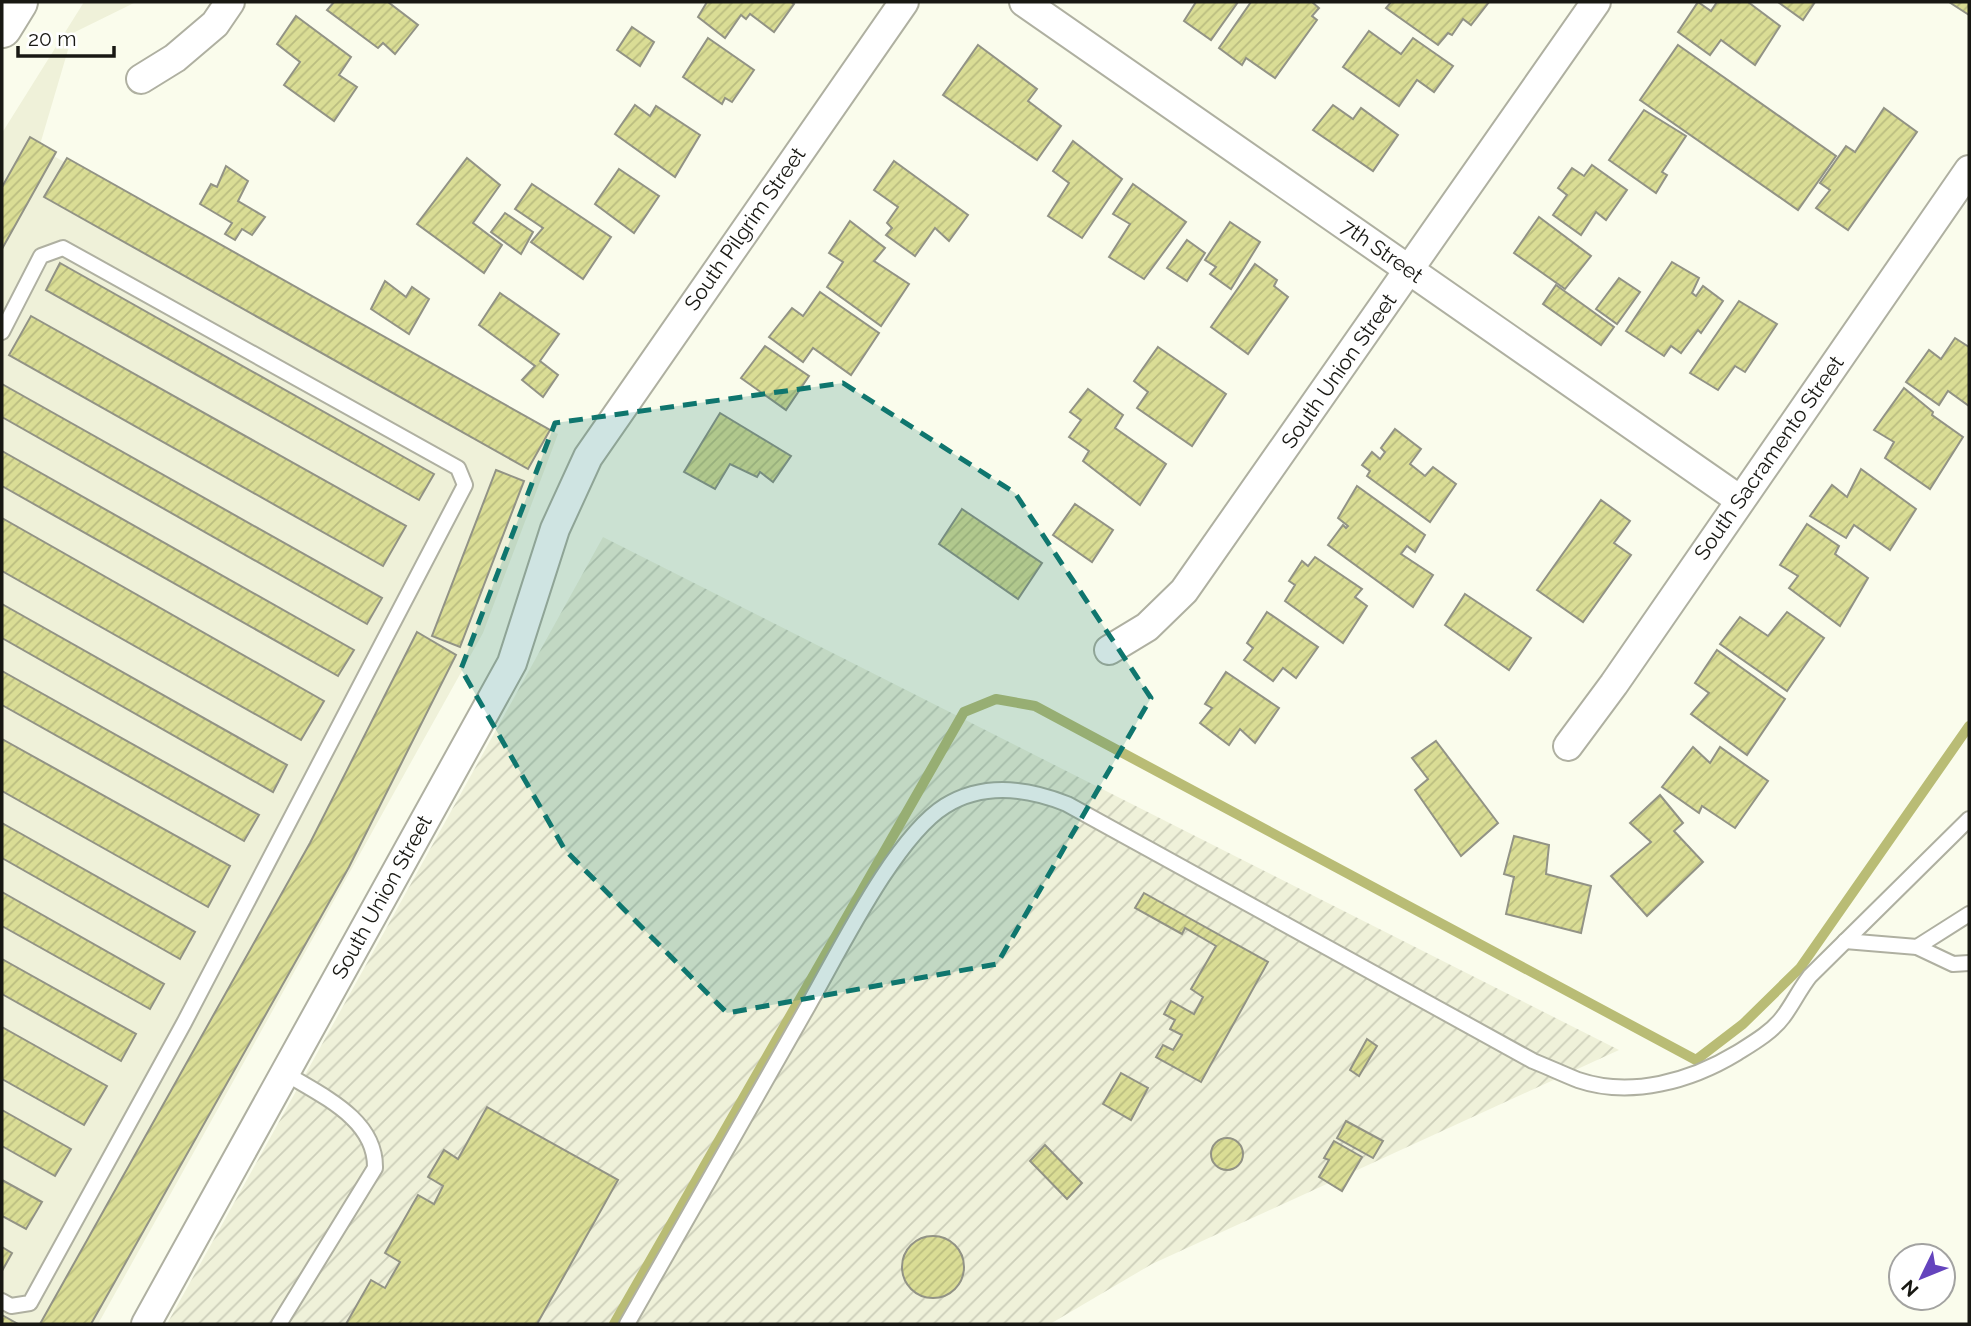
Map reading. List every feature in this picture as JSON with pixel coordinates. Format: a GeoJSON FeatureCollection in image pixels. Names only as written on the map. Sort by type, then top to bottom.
{"type":"FeatureCollection","features":[{"type":"Feature","properties":{"kind":"main road"},"geometry":{"type":"LineString","coordinates":[[2,28],[18,2]]}},
{"type":"Feature","properties":{"kind":"street"},"geometry":{"type":"LineString","coordinates":[[141,79],[174,58],[215,24],[230,2]]}},
{"type":"Feature","properties":{"kind":"street","name":"South Pilgrim Street"},"geometry":{"type":"LineString","coordinates":[[588,457],[904,2]]}},
{"type":"Feature","properties":{"kind":"street","name":"7th Street"},"geometry":{"type":"LineString","coordinates":[[1024,2],[1740,500]]}},
{"type":"Feature","properties":{"kind":"street","name":"South Union Street"},"geometry":{"type":"LineString","coordinates":[[1109,650],[1147,627],[1184,590],[1596,2]]}},
{"type":"Feature","properties":{"kind":"street","name":"South Sacramento Street"},"geometry":{"type":"LineString","coordinates":[[1568,746],[1614,684],[1969,170]]}},
{"type":"Feature","properties":{"kind":"street","name":"South Union Street"},"geometry":{"type":"LineString","coordinates":[[146,1324],[512,663],[555,529],[588,457]]}},
{"type":"Feature","properties":{"kind":"lane"},"geometry":{"type":"LineString","coordinates":[[2,332],[41,256],[63,248],[458,468],[465,485],[184,1023],[30,1303],[11,1306],[2,1301]]}},
{"type":"Feature","properties":{"kind":"lane"},"geometry":{"type":"LineString","coordinates":[[627,1324],[853,927],[910,837],[927,819],[947,804],[982,791],[1027,790],[1067,804],[1533,1061],[1579,1080],[1599,1084],[1664,1083],[1717,1065],[1758,1040],[1783,1017],[1793,998],[1845,941],[1969,819]]}},
{"type":"Feature","properties":{"kind":"lane"},"geometry":{"type":"LineString","coordinates":[[1917,947],[1969,914]]}},
{"type":"Feature","properties":{"kind":"lane"},"geometry":{"type":"LineString","coordinates":[[1845,941],[1917,947],[1953,964],[1969,963]]}},
{"type":"Feature","properties":{"kind":"lane"},"geometry":{"type":"LineString","coordinates":[[279,1324],[375,1168],[376,1149],[364,1128],[331,1101],[285,1073]]}},
{"type":"Feature","properties":{"kind":"highlighted area"},"geometry":{"type":"Polygon","coordinates":[[[843,383],[1015,493],[1151,698],[997,964],[727,1013],[565,850],[461,669],[555,423],[843,383]]]}},
{"type":"Feature","properties":{"kind":"shaded area"},"geometry":{"type":"Polygon","coordinates":[[[84,2],[136,2],[73,33],[39,148],[558,434],[483,633],[98,1324],[2,1324],[2,133],[84,2]]]}},
{"type":"Feature","properties":{"kind":"shaded area"},"geometry":{"type":"Polygon","coordinates":[[[603,537],[1619,1050],[1152,1264],[1050,1324],[167,1324],[603,537]]]}},
{"type":"Feature","properties":{"kind":"building"},"geometry":{"type":"Polygon","coordinates":[[[334,2],[388,2],[418,25],[395,54],[383,43],[378,48],[327,10],[334,2]]]}},
{"type":"Feature","properties":{"kind":"building"},"geometry":{"type":"Polygon","coordinates":[[[707,2],[794,4],[774,32],[750,14],[746,19],[741,15],[725,38],[698,17],[707,2]]]}},
{"type":"Feature","properties":{"kind":"building"},"geometry":{"type":"Polygon","coordinates":[[[1196,2],[1238,2],[1211,40],[1184,21],[1196,2]]]}},
{"type":"Feature","properties":{"kind":"building"},"geometry":{"type":"Polygon","coordinates":[[[1251,2],[1312,2],[1319,8],[1312,16],[1317,20],[1275,78],[1246,58],[1242,65],[1219,48],[1251,2]]]}},
{"type":"Feature","properties":{"kind":"building"},"geometry":{"type":"Polygon","coordinates":[[[1391,2],[1489,2],[1471,25],[1463,19],[1452,35],[1448,33],[1438,45],[1386,8],[1391,2]]]}},
{"type":"Feature","properties":{"kind":"building"},"geometry":{"type":"Polygon","coordinates":[[[1698,2],[1711,11],[1717,2],[1748,2],[1780,26],[1755,65],[1721,40],[1710,55],[1678,32],[1698,2]]]}},
{"type":"Feature","properties":{"kind":"building"},"geometry":{"type":"Polygon","coordinates":[[[1778,2],[1815,2],[1803,20],[1778,2]]]}},
{"type":"Feature","properties":{"kind":"building"},"geometry":{"type":"Polygon","coordinates":[[[1949,2],[1969,2],[1969,15],[1949,2]]]}},
{"type":"Feature","properties":{"kind":"building"},"geometry":{"type":"Polygon","coordinates":[[[296,16],[351,57],[339,75],[357,87],[334,121],[284,85],[300,62],[277,44],[296,16]]]}},
{"type":"Feature","properties":{"kind":"building"},"geometry":{"type":"Polygon","coordinates":[[[632,27],[654,42],[640,66],[617,50],[632,27]]]}},
{"type":"Feature","properties":{"kind":"building"},"geometry":{"type":"Polygon","coordinates":[[[1369,31],[1401,54],[1413,38],[1453,66],[1434,92],[1417,80],[1399,106],[1343,67],[1369,31]]]}},
{"type":"Feature","properties":{"kind":"building"},"geometry":{"type":"Polygon","coordinates":[[[708,38],[754,70],[732,102],[725,98],[722,104],[683,77],[708,38]]]}},
{"type":"Feature","properties":{"kind":"building"},"geometry":{"type":"Polygon","coordinates":[[[978,45],[1037,89],[1028,101],[1061,126],[1037,160],[943,95],[978,45]]]}},
{"type":"Feature","properties":{"kind":"building"},"geometry":{"type":"Polygon","coordinates":[[[1678,45],[1836,156],[1798,210],[1640,100],[1678,45]]]}},
{"type":"Feature","properties":{"kind":"building"},"geometry":{"type":"Polygon","coordinates":[[[635,105],[650,116],[656,106],[700,135],[675,177],[615,134],[635,105]]]}},
{"type":"Feature","properties":{"kind":"building"},"geometry":{"type":"Polygon","coordinates":[[[1333,105],[1353,119],[1361,108],[1398,135],[1373,171],[1313,130],[1333,105]]]}},
{"type":"Feature","properties":{"kind":"building"},"geometry":{"type":"Polygon","coordinates":[[[1884,108],[1917,132],[1848,230],[1816,208],[1830,190],[1820,183],[1846,146],[1855,152],[1884,108]]]}},
{"type":"Feature","properties":{"kind":"building"},"geometry":{"type":"Polygon","coordinates":[[[1644,110],[1686,136],[1662,172],[1667,175],[1656,193],[1609,160],[1644,110]]]}},
{"type":"Feature","properties":{"kind":"building"},"geometry":{"type":"Polygon","coordinates":[[[30,137],[56,152],[2,249],[2,187],[30,137]]]}},
{"type":"Feature","properties":{"kind":"building"},"geometry":{"type":"Polygon","coordinates":[[[1073,141],[1122,179],[1082,238],[1048,216],[1069,183],[1053,171],[1073,141]]]}},
{"type":"Feature","properties":{"kind":"building"},"geometry":{"type":"Polygon","coordinates":[[[67,158],[550,430],[528,469],[44,197],[67,158]]]}},
{"type":"Feature","properties":{"kind":"building"},"geometry":{"type":"Polygon","coordinates":[[[467,158],[500,185],[473,223],[502,245],[484,273],[417,224],[467,158]]]}},
{"type":"Feature","properties":{"kind":"building"},"geometry":{"type":"Polygon","coordinates":[[[894,161],[968,215],[949,241],[935,228],[915,256],[886,235],[892,228],[887,223],[898,207],[874,190],[894,161]]]}},
{"type":"Feature","properties":{"kind":"building"},"geometry":{"type":"Polygon","coordinates":[[[1592,165],[1627,190],[1606,220],[1596,212],[1581,235],[1553,215],[1567,195],[1558,188],[1572,168],[1584,176],[1592,165]]]}},
{"type":"Feature","properties":{"kind":"building"},"geometry":{"type":"Polygon","coordinates":[[[226,166],[248,181],[238,201],[265,217],[252,235],[242,229],[235,240],[225,234],[232,223],[200,204],[211,184],[217,187],[226,166]]]}},
{"type":"Feature","properties":{"kind":"building"},"geometry":{"type":"Polygon","coordinates":[[[619,169],[659,196],[634,233],[595,204],[619,169]]]}},
{"type":"Feature","properties":{"kind":"building"},"geometry":{"type":"Polygon","coordinates":[[[532,184],[611,237],[583,279],[531,242],[543,228],[515,209],[532,184]]]}},
{"type":"Feature","properties":{"kind":"building"},"geometry":{"type":"Polygon","coordinates":[[[1133,184],[1186,222],[1144,279],[1109,257],[1130,224],[1113,214],[1133,184]]]}},
{"type":"Feature","properties":{"kind":"building"},"geometry":{"type":"Polygon","coordinates":[[[505,213],[533,232],[521,254],[491,232],[505,213]]]}},
{"type":"Feature","properties":{"kind":"building"},"geometry":{"type":"Polygon","coordinates":[[[1539,217],[1591,256],[1565,289],[1514,253],[1539,217]]]}},
{"type":"Feature","properties":{"kind":"building"},"geometry":{"type":"Polygon","coordinates":[[[850,221],[885,248],[874,261],[909,284],[881,326],[827,287],[843,262],[829,253],[850,221]]]}},
{"type":"Feature","properties":{"kind":"building"},"geometry":{"type":"Polygon","coordinates":[[[1230,222],[1260,242],[1231,289],[1210,274],[1216,267],[1205,260],[1230,222]]]}},
{"type":"Feature","properties":{"kind":"building"},"geometry":{"type":"Polygon","coordinates":[[[1187,240],[1205,253],[1187,281],[1167,268],[1187,240]]]}},
{"type":"Feature","properties":{"kind":"building"},"geometry":{"type":"Polygon","coordinates":[[[1672,262],[1699,278],[1692,293],[1696,296],[1703,286],[1723,301],[1701,333],[1698,330],[1681,353],[1671,346],[1664,356],[1626,331],[1672,262]]]}},
{"type":"Feature","properties":{"kind":"building"},"geometry":{"type":"Polygon","coordinates":[[[60,263],[434,474],[419,500],[46,290],[60,263]]]}},
{"type":"Feature","properties":{"kind":"building"},"geometry":{"type":"Polygon","coordinates":[[[1255,264],[1277,280],[1274,286],[1288,297],[1248,354],[1211,327],[1255,264]]]}},
{"type":"Feature","properties":{"kind":"building"},"geometry":{"type":"Polygon","coordinates":[[[1619,278],[1640,292],[1617,324],[1596,309],[1619,278]]]}},
{"type":"Feature","properties":{"kind":"building"},"geometry":{"type":"Polygon","coordinates":[[[385,281],[406,297],[412,287],[429,299],[409,334],[371,309],[385,281]]]}},
{"type":"Feature","properties":{"kind":"building"},"geometry":{"type":"Polygon","coordinates":[[[1556,285],[1614,327],[1601,345],[1543,304],[1556,285]]]}},
{"type":"Feature","properties":{"kind":"building"},"geometry":{"type":"Polygon","coordinates":[[[820,292],[879,333],[851,375],[813,348],[803,362],[769,337],[792,308],[803,316],[820,292]]]}},
{"type":"Feature","properties":{"kind":"building"},"geometry":{"type":"Polygon","coordinates":[[[500,293],[559,334],[540,361],[558,375],[543,397],[522,380],[535,366],[479,325],[500,293]]]}},
{"type":"Feature","properties":{"kind":"building"},"geometry":{"type":"Polygon","coordinates":[[[1739,301],[1777,324],[1745,372],[1735,366],[1718,390],[1690,373],[1739,301]]]}},
{"type":"Feature","properties":{"kind":"building"},"geometry":{"type":"Polygon","coordinates":[[[31,316],[406,526],[383,566],[9,355],[31,316]]]}},
{"type":"Feature","properties":{"kind":"building"},"geometry":{"type":"Polygon","coordinates":[[[1955,338],[1969,347],[1969,406],[1948,391],[1939,405],[1906,382],[1929,350],[1941,359],[1955,338]]]}},
{"type":"Feature","properties":{"kind":"building"},"geometry":{"type":"Polygon","coordinates":[[[765,346],[809,376],[786,410],[741,378],[765,346]]]}},
{"type":"Feature","properties":{"kind":"building"},"geometry":{"type":"Polygon","coordinates":[[[1158,347],[1226,394],[1192,446],[1137,408],[1148,392],[1134,381],[1158,347]]]}},
{"type":"Feature","properties":{"kind":"building"},"geometry":{"type":"Polygon","coordinates":[[[2,384],[382,598],[367,624],[2,417],[2,384]]]}},
{"type":"Feature","properties":{"kind":"building"},"geometry":{"type":"Polygon","coordinates":[[[1904,388],[1933,412],[1932,415],[1963,437],[1930,489],[1885,458],[1894,442],[1874,430],[1904,388]]]}},
{"type":"Feature","properties":{"kind":"building"},"geometry":{"type":"Polygon","coordinates":[[[1088,389],[1123,415],[1115,428],[1166,464],[1140,505],[1083,461],[1089,451],[1069,437],[1081,420],[1070,412],[1088,389]]]}},
{"type":"Feature","properties":{"kind":"building"},"geometry":{"type":"Polygon","coordinates":[[[720,413],[791,456],[773,482],[760,472],[757,477],[730,464],[715,489],[684,472],[720,413]]]}},
{"type":"Feature","properties":{"kind":"building"},"geometry":{"type":"Polygon","coordinates":[[[1395,429],[1421,449],[1410,464],[1425,476],[1433,467],[1456,484],[1430,522],[1367,476],[1370,471],[1362,465],[1372,452],[1380,459],[1385,452],[1381,448],[1395,429]]]}},
{"type":"Feature","properties":{"kind":"building"},"geometry":{"type":"Polygon","coordinates":[[[2,451],[354,650],[338,676],[2,486],[2,451]]]}},
{"type":"Feature","properties":{"kind":"building"},"geometry":{"type":"Polygon","coordinates":[[[1861,469],[1916,509],[1890,550],[1854,525],[1846,538],[1810,516],[1832,485],[1847,497],[1861,469]]]}},
{"type":"Feature","properties":{"kind":"building"},"geometry":{"type":"Polygon","coordinates":[[[496,470],[524,481],[460,647],[432,636],[496,470]]]}},
{"type":"Feature","properties":{"kind":"building"},"geometry":{"type":"Polygon","coordinates":[[[1357,486],[1425,535],[1415,552],[1407,546],[1401,554],[1433,575],[1413,607],[1328,545],[1343,525],[1346,528],[1348,526],[1338,518],[1357,486]]]}},
{"type":"Feature","properties":{"kind":"building"},"geometry":{"type":"Polygon","coordinates":[[[1601,500],[1630,521],[1614,543],[1631,555],[1583,622],[1537,590],[1601,500]]]}},
{"type":"Feature","properties":{"kind":"building"},"geometry":{"type":"Polygon","coordinates":[[[1075,504],[1113,530],[1092,562],[1053,535],[1075,504]]]}},
{"type":"Feature","properties":{"kind":"building"},"geometry":{"type":"Polygon","coordinates":[[[962,509],[1042,563],[1018,599],[939,544],[962,509]]]}},
{"type":"Feature","properties":{"kind":"building"},"geometry":{"type":"Polygon","coordinates":[[[2,518],[324,701],[301,740],[2,571],[2,518]]]}},
{"type":"Feature","properties":{"kind":"building"},"geometry":{"type":"Polygon","coordinates":[[[1807,524],[1839,546],[1835,554],[1868,578],[1840,626],[1789,588],[1798,576],[1780,565],[1807,524]]]}},
{"type":"Feature","properties":{"kind":"building"},"geometry":{"type":"Polygon","coordinates":[[[1315,557],[1362,589],[1355,597],[1367,606],[1343,643],[1285,601],[1295,585],[1289,581],[1302,561],[1308,566],[1315,557]]]}},
{"type":"Feature","properties":{"kind":"building"},"geometry":{"type":"Polygon","coordinates":[[[1465,594],[1531,638],[1509,670],[1445,625],[1465,594]]]}},
{"type":"Feature","properties":{"kind":"building"},"geometry":{"type":"Polygon","coordinates":[[[2,604],[287,765],[273,792],[2,638],[2,604]]]}},
{"type":"Feature","properties":{"kind":"building"},"geometry":{"type":"Polygon","coordinates":[[[1267,612],[1318,647],[1296,678],[1283,668],[1273,681],[1244,660],[1253,648],[1247,643],[1267,612]]]}},
{"type":"Feature","properties":{"kind":"building"},"geometry":{"type":"Polygon","coordinates":[[[1787,612],[1824,638],[1787,691],[1720,644],[1740,617],[1768,636],[1787,612]]]}},
{"type":"Feature","properties":{"kind":"building"},"geometry":{"type":"Polygon","coordinates":[[[417,632],[456,655],[349,867],[91,1324],[40,1324],[310,843],[417,632]]]}},
{"type":"Feature","properties":{"kind":"building"},"geometry":{"type":"Polygon","coordinates":[[[1717,650],[1785,699],[1747,755],[1691,714],[1709,693],[1695,683],[1717,650]]]}},
{"type":"Feature","properties":{"kind":"building"},"geometry":{"type":"Polygon","coordinates":[[[2,671],[259,815],[244,841],[2,705],[2,671]]]}},
{"type":"Feature","properties":{"kind":"building"},"geometry":{"type":"Polygon","coordinates":[[[1226,672],[1279,708],[1255,743],[1240,729],[1229,745],[1200,723],[1212,708],[1205,704],[1226,672]]]}},
{"type":"Feature","properties":{"kind":"building"},"geometry":{"type":"Polygon","coordinates":[[[2,739],[230,866],[208,907],[2,791],[2,739]]]}},
{"type":"Feature","properties":{"kind":"building"},"geometry":{"type":"Polygon","coordinates":[[[1436,741],[1498,823],[1461,856],[1415,790],[1428,779],[1412,758],[1436,741]]]}},
{"type":"Feature","properties":{"kind":"building"},"geometry":{"type":"Polygon","coordinates":[[[1693,747],[1710,763],[1720,747],[1768,781],[1735,828],[1702,806],[1699,813],[1662,787],[1693,747]]]}},
{"type":"Feature","properties":{"kind":"building"},"geometry":{"type":"Polygon","coordinates":[[[1660,795],[1683,823],[1674,831],[1703,862],[1647,916],[1611,876],[1651,842],[1630,823],[1660,795]]]}},
{"type":"Feature","properties":{"kind":"building"},"geometry":{"type":"Polygon","coordinates":[[[2,823],[195,932],[180,959],[2,858],[2,823]]]}},
{"type":"Feature","properties":{"kind":"building"},"geometry":{"type":"Polygon","coordinates":[[[1514,836],[1549,845],[1546,874],[1591,886],[1581,933],[1506,914],[1514,877],[1504,874],[1514,836]]]}},
{"type":"Feature","properties":{"kind":"building"},"geometry":{"type":"Polygon","coordinates":[[[2,892],[164,984],[150,1009],[2,926],[2,892]]]}},
{"type":"Feature","properties":{"kind":"building"},"geometry":{"type":"Polygon","coordinates":[[[1144,893],[1268,962],[1201,1082],[1156,1057],[1163,1045],[1173,1050],[1182,1035],[1170,1029],[1175,1020],[1164,1014],[1171,1001],[1194,1014],[1203,997],[1191,989],[1216,946],[1185,928],[1182,934],[1135,908],[1144,893]]]}},
{"type":"Feature","properties":{"kind":"building"},"geometry":{"type":"Polygon","coordinates":[[[2,959],[136,1034],[121,1061],[2,994],[2,959]]]}},
{"type":"Feature","properties":{"kind":"building"},"geometry":{"type":"Polygon","coordinates":[[[2,1027],[107,1086],[84,1125],[2,1079],[2,1027]]]}},
{"type":"Feature","properties":{"kind":"building"},"geometry":{"type":"Polygon","coordinates":[[[1367,1039],[1377,1046],[1359,1076],[1350,1070],[1367,1039]]]}},
{"type":"Feature","properties":{"kind":"building"},"geometry":{"type":"Polygon","coordinates":[[[1121,1073],[1148,1088],[1131,1120],[1103,1104],[1121,1073]]]}},
{"type":"Feature","properties":{"kind":"building"},"geometry":{"type":"Polygon","coordinates":[[[487,1107],[618,1180],[537,1324],[346,1324],[371,1280],[385,1288],[400,1262],[385,1253],[418,1195],[434,1204],[443,1186],[428,1177],[444,1150],[458,1159],[487,1107]]]}},
{"type":"Feature","properties":{"kind":"building"},"geometry":{"type":"Polygon","coordinates":[[[2,1110],[71,1149],[55,1176],[2,1146],[2,1110]]]}},
{"type":"Feature","properties":{"kind":"building"},"geometry":{"type":"Polygon","coordinates":[[[1346,1121],[1383,1141],[1373,1158],[1337,1138],[1346,1121]]]}},
{"type":"Feature","properties":{"kind":"building"},"geometry":{"type":"Polygon","coordinates":[[[1227,1138],[1238,1143],[1243,1154],[1238,1165],[1227,1170],[1216,1165],[1211,1154],[1216,1143],[1227,1138]]]}},
{"type":"Feature","properties":{"kind":"building"},"geometry":{"type":"Polygon","coordinates":[[[1334,1141],[1362,1157],[1342,1191],[1319,1177],[1329,1160],[1324,1158],[1334,1141]]]}},
{"type":"Feature","properties":{"kind":"building"},"geometry":{"type":"Polygon","coordinates":[[[1045,1145],[1082,1183],[1067,1199],[1030,1161],[1045,1145]]]}},
{"type":"Feature","properties":{"kind":"building"},"geometry":{"type":"Polygon","coordinates":[[[2,1180],[42,1202],[26,1229],[2,1216],[2,1180]]]}},
{"type":"Feature","properties":{"kind":"building"},"geometry":{"type":"Polygon","coordinates":[[[927,1236],[939,1236],[955,1245],[962,1255],[962,1279],[955,1289],[939,1298],[927,1298],[916,1293],[907,1284],[902,1273],[902,1261],[907,1250],[916,1241],[927,1236]]]}},
{"type":"Feature","properties":{"kind":"building"},"geometry":{"type":"Polygon","coordinates":[[[2,1247],[12,1253],[2,1271],[2,1247]]]}},
{"type":"Feature","properties":{"kind":"building"},"geometry":{"type":"Polygon","coordinates":[[[2,1315],[18,1324],[2,1324],[2,1315]]]}},
{"type":"Feature","properties":{"kind":"waterway"},"geometry":{"type":"LineString","coordinates":[[614,1324],[964,712],[996,699],[1035,706],[1696,1060],[1743,1024],[1800,968],[1969,726]]}}]}
